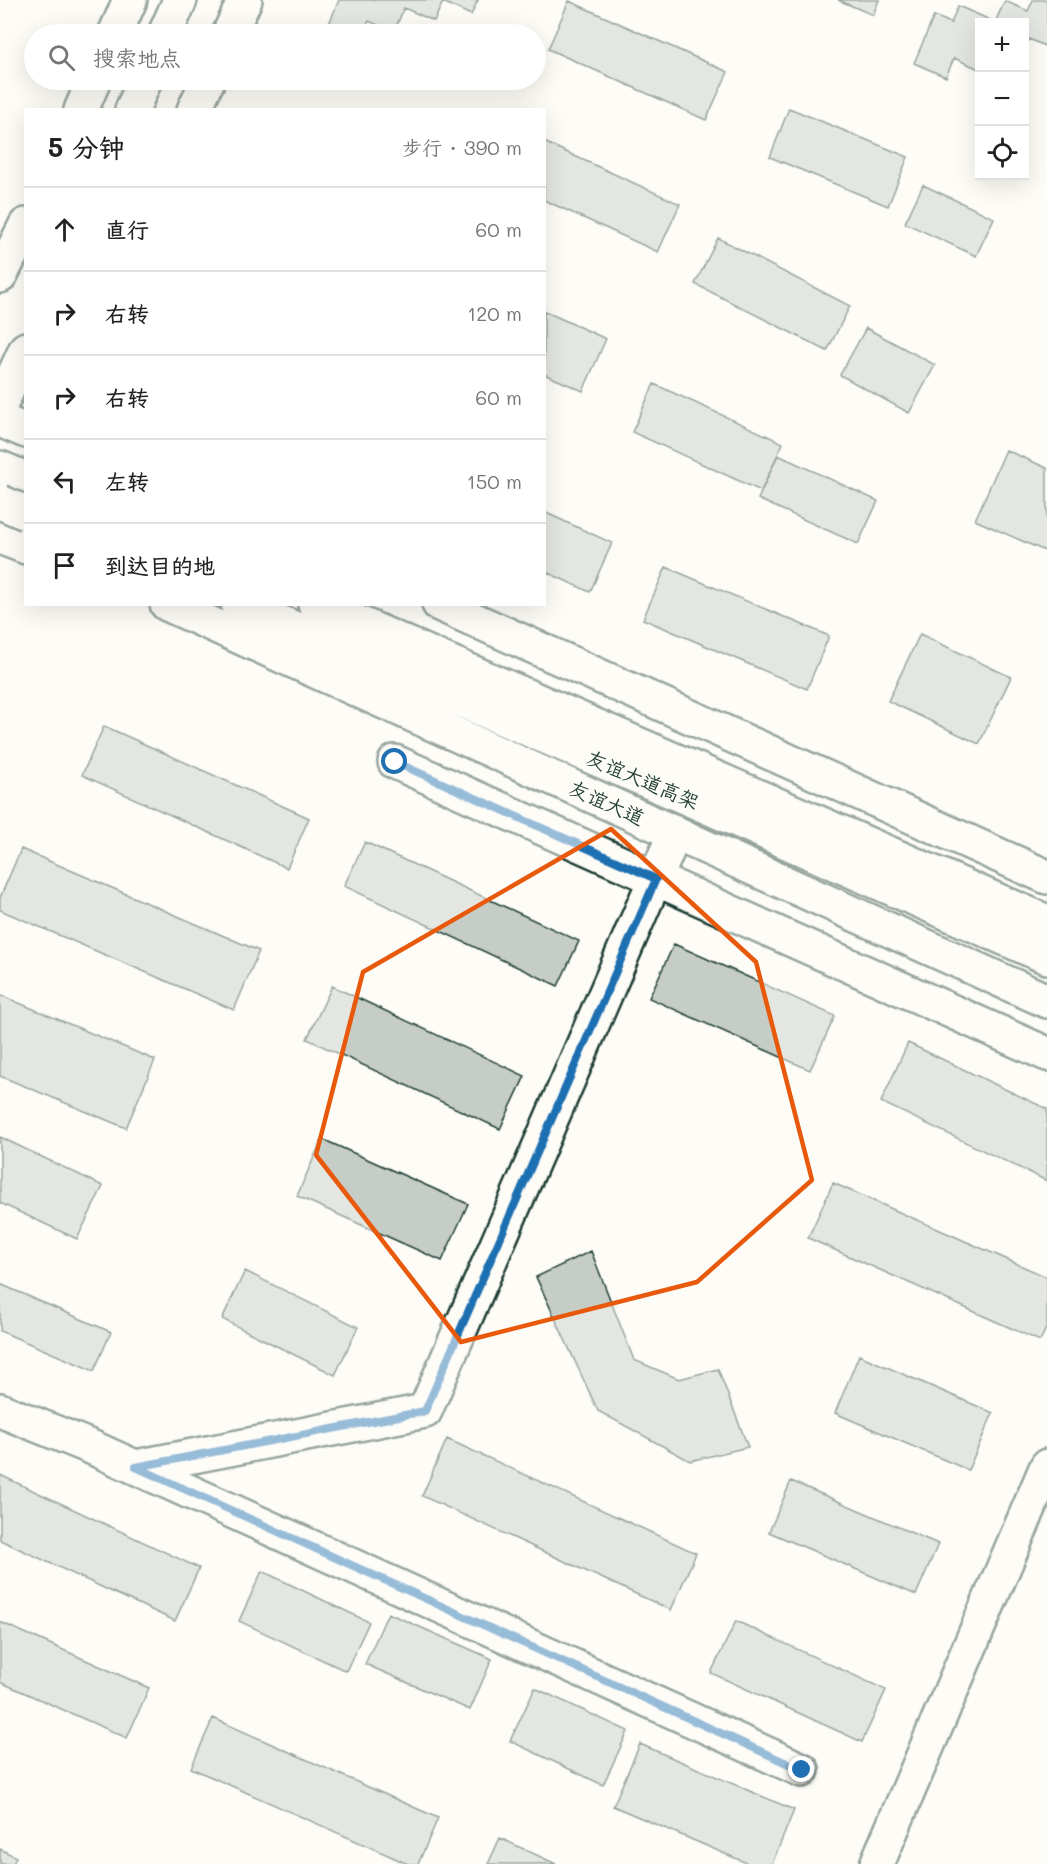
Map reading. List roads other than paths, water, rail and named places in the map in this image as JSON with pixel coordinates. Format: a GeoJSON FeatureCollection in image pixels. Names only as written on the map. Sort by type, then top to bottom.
{"type":"FeatureCollection","features":[{"type":"Feature","properties":{"kind":"main road"},"geometry":{"type":"LineString","coordinates":[[119,24],[130,0]]}},
{"type":"Feature","properties":{"kind":"main road"},"geometry":{"type":"LineString","coordinates":[[169,24],[180,0]]}},
{"type":"Feature","properties":{"kind":"main road"},"geometry":{"type":"LineString","coordinates":[[234,24],[245,0]]}},
{"type":"Feature","properties":{"kind":"main road"},"geometry":{"type":"LineString","coordinates":[[82,108],[90,90]]}},
{"type":"Feature","properties":{"kind":"main road"},"geometry":{"type":"LineString","coordinates":[[133,108],[141,90]]}},
{"type":"Feature","properties":{"kind":"main road"},"geometry":{"type":"LineString","coordinates":[[195,108],[203,90]]}},
{"type":"Feature","properties":{"kind":"main road"},"geometry":{"type":"LineString","coordinates":[[0,276],[24,229]]}},
{"type":"Feature","properties":{"kind":"main road"},"geometry":{"type":"LineString","coordinates":[[0,406],[24,353]]}},
{"type":"Feature","properties":{"kind":"main road"},"geometry":{"type":"LineString","coordinates":[[0,420],[24,430]]}},
{"type":"Feature","properties":{"kind":"main road"},"geometry":{"type":"LineString","coordinates":[[0,468],[24,479]]}},
{"type":"Feature","properties":{"kind":"main road"},"geometry":{"type":"LineString","coordinates":[[0,532],[24,484]]}},
{"type":"Feature","properties":{"kind":"main road"},"geometry":{"type":"LineString","coordinates":[[0,502],[24,512]]}},
{"type":"Feature","properties":{"kind":"main road"},"geometry":{"type":"LineString","coordinates":[[0,537],[24,546]]}},
{"type":"Feature","properties":{"kind":"main road","name":"友谊大道"},"geometry":{"type":"LineString","coordinates":[[170,606],[1047,1001]]}},
{"type":"Feature","properties":{"kind":"main road","name":"友谊大道高架"},"geometry":{"type":"LineString","coordinates":[[243,606],[691,799],[1047,957]]}},
{"type":"Feature","properties":{"kind":"main road","name":"友谊大道高架"},"geometry":{"type":"LineString","coordinates":[[320,606],[1047,922]]}},
{"type":"Feature","properties":{"kind":"main road"},"geometry":{"type":"LineString","coordinates":[[443,606],[1047,877]]}},
{"type":"Feature","properties":{"kind":"main road"},"geometry":{"type":"LineString","coordinates":[[395,762],[1047,1054]]}},
{"type":"Feature","properties":{"kind":"main road"},"geometry":{"type":"LineString","coordinates":[[136,1467],[425,1411],[675,833]]}},
{"type":"Feature","properties":{"kind":"main road"},"geometry":{"type":"LineString","coordinates":[[0,1410],[91,1446],[802,1770]]}},
{"type":"Feature","properties":{"kind":"main road"},"geometry":{"type":"LineString","coordinates":[[877,1864],[1047,1466]]}}]}
